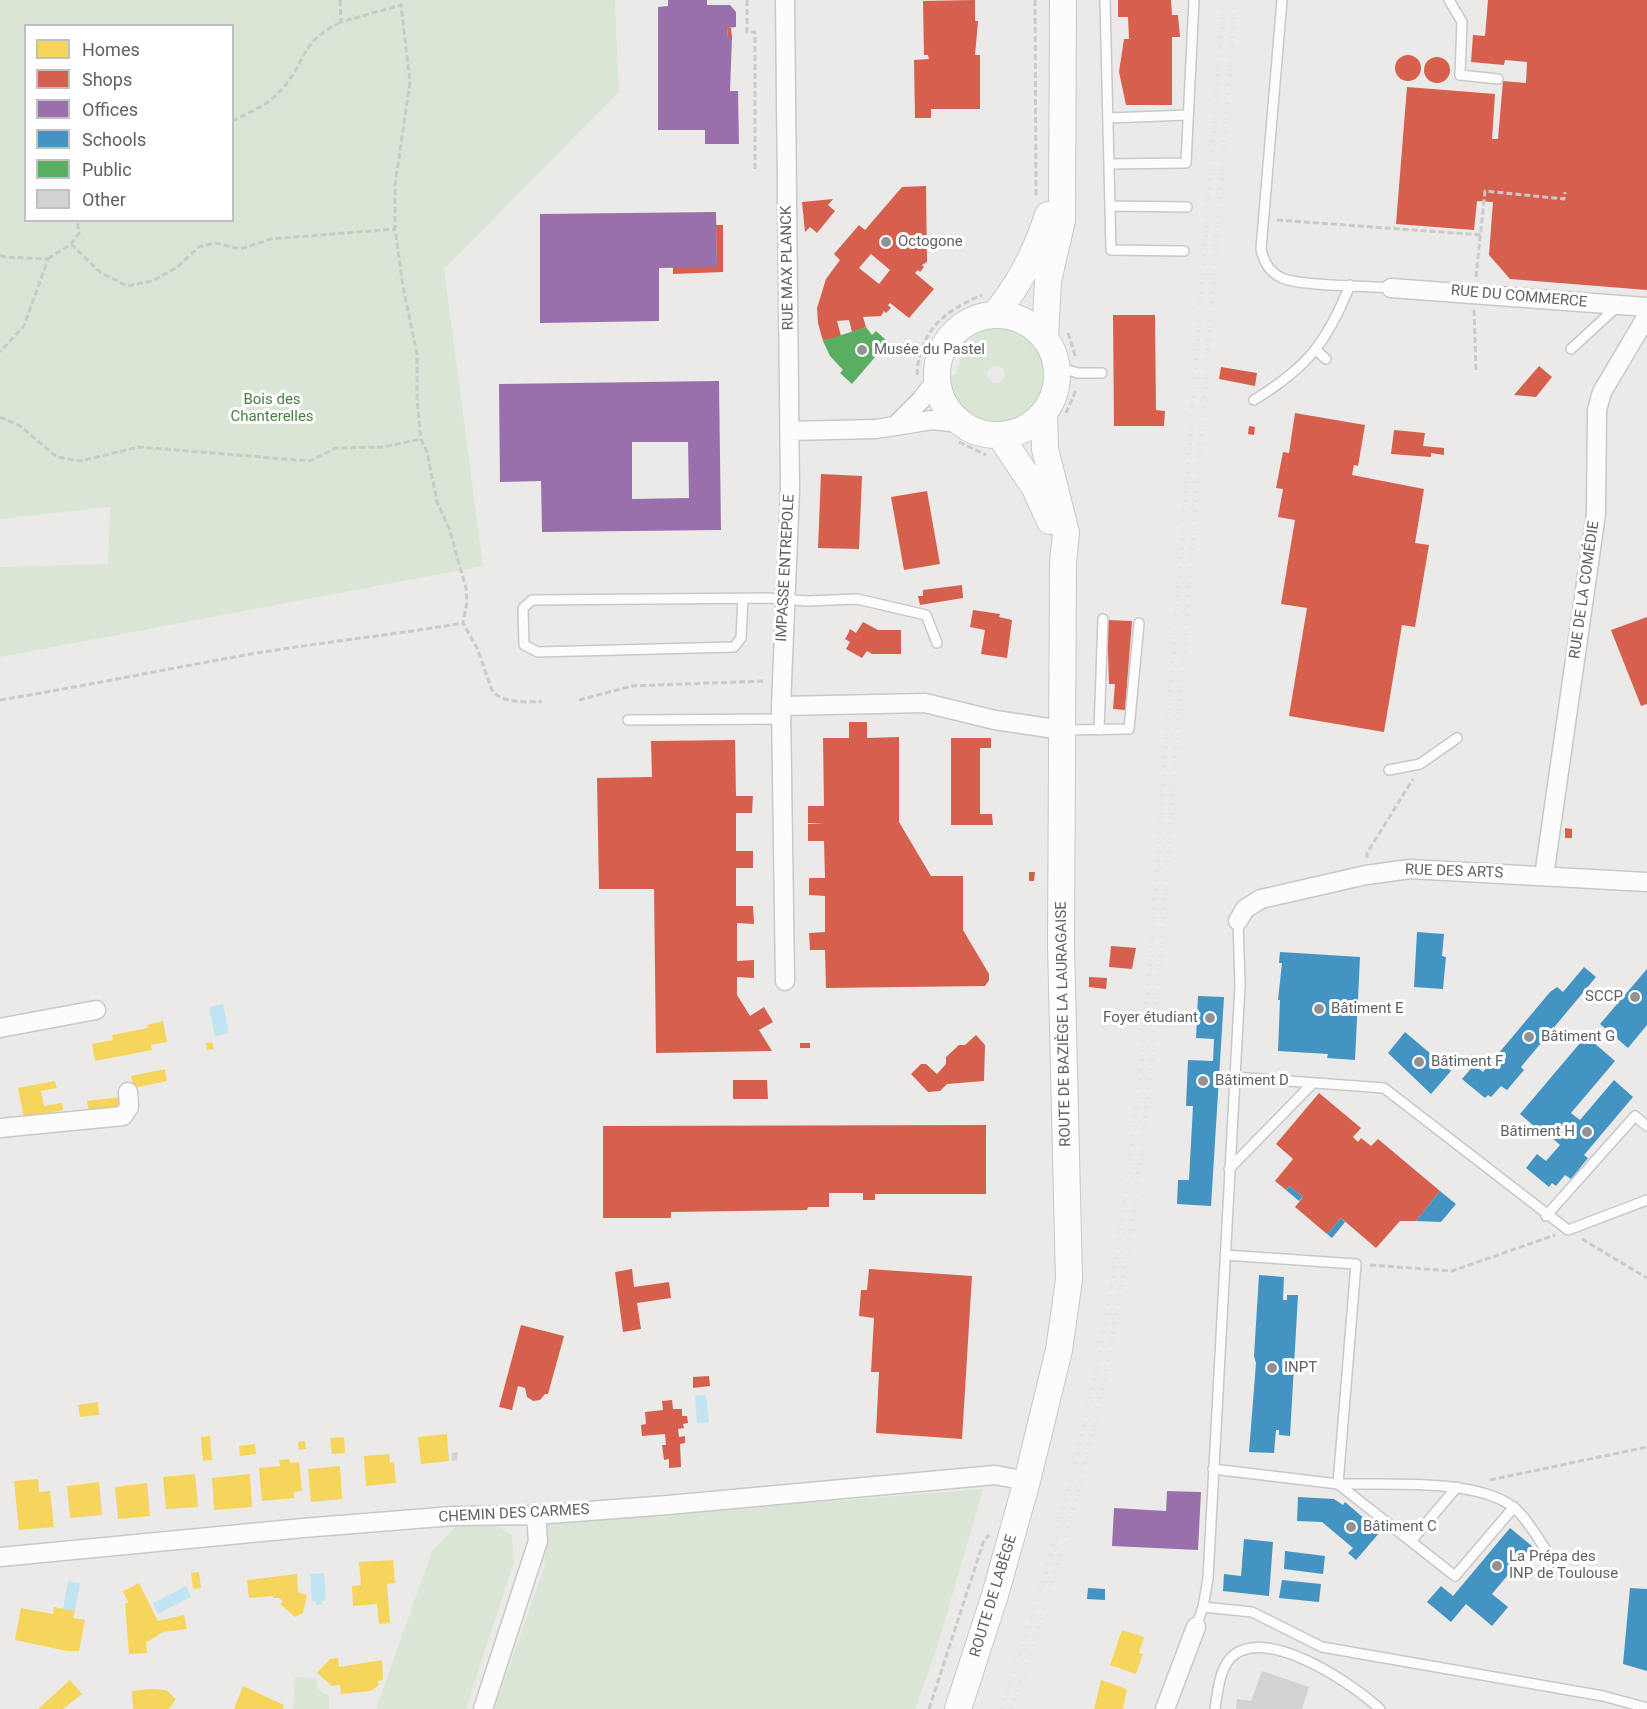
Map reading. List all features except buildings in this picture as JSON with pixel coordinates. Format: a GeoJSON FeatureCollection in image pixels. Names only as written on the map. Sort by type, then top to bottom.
{"type":"FeatureCollection","features":[{"type":"Feature","properties":{"kind":"main road"},"geometry":{"type":"LineString","coordinates":[[1050,0],[1050,210],[1038,248],[1016,289],[991,304],[976,318],[959,327],[946,342],[927,380],[944,403],[959,432],[972,430],[995,446],[1032,425],[1044,414],[1053,400],[1057,384],[1067,363],[1055,332],[1048,281],[1062,220],[1063,0]]}},
{"type":"Feature","properties":{"kind":"main road"},"geometry":{"type":"LineString","coordinates":[[991,304],[1031,325],[1055,332]]}},
{"type":"Feature","properties":{"kind":"main road","name":"ROUTE DE BAZIÈGE LA LAURAGAISE"},"geometry":{"type":"LineString","coordinates":[[1027,1481],[1059,1350],[1069,1280],[1061,945],[1063,562],[1066,533],[1045,449],[1044,414]]}},
{"type":"Feature","properties":{"kind":"main road","name":"ROUTE DE BAZIÈGE LA LAURAGAISE"},"geometry":{"type":"LineString","coordinates":[[995,446],[1035,488],[1063,562]]}},
{"type":"Feature","properties":{"kind":"main road","name":"ROUTE DE LABÈGE"},"geometry":{"type":"LineString","coordinates":[[958,1709],[998,1584],[1027,1481]]}},
{"type":"Feature","properties":{"kind":"street","name":"RUE MAX PLANCK"},"geometry":{"type":"LineString","coordinates":[[785,0],[790,430]]}},
{"type":"Feature","properties":{"kind":"street","name":"RUE DU COMMERCE"},"geometry":{"type":"LineString","coordinates":[[1390,288],[1647,307]]}},
{"type":"Feature","properties":{"kind":"street","name":"RUE DE LA COMÉDIE"},"geometry":{"type":"LineString","coordinates":[[1544,876],[1596,514],[1597,410],[1602,392],[1647,316]]}},
{"type":"Feature","properties":{"kind":"street"},"geometry":{"type":"LineString","coordinates":[[895,426],[921,400],[927,380]]}},
{"type":"Feature","properties":{"kind":"street"},"geometry":{"type":"LineString","coordinates":[[790,430],[876,429],[932,420],[959,432]]}},
{"type":"Feature","properties":{"kind":"street","name":"IMPASSE ENTREPOLE"},"geometry":{"type":"LineString","coordinates":[[785,981],[781,712],[790,490],[790,430]]}},
{"type":"Feature","properties":{"kind":"street"},"geometry":{"type":"LineString","coordinates":[[781,712],[925,703],[994,720],[1062,730]]}},
{"type":"Feature","properties":{"kind":"street","name":"RUE DES ARTS"},"geometry":{"type":"LineString","coordinates":[[1238,921],[1245,909],[1262,899],[1366,874],[1410,869],[1647,882]]}},
{"type":"Feature","properties":{"kind":"street"},"geometry":{"type":"LineString","coordinates":[[0,1028],[96,1010]]}},
{"type":"Feature","properties":{"kind":"street"},"geometry":{"type":"LineString","coordinates":[[0,1128],[123,1116],[129,1107],[129,1092]]}},
{"type":"Feature","properties":{"kind":"street","name":"CHEMIN DES CARMES"},"geometry":{"type":"LineString","coordinates":[[0,1557],[407,1520],[537,1515],[995,1474],[1027,1481]]}},
{"type":"Feature","properties":{"kind":"street"},"geometry":{"type":"LineString","coordinates":[[483,1709],[538,1541],[537,1515]]}},
{"type":"Feature","properties":{"kind":"street"},"geometry":{"type":"LineString","coordinates":[[1165,1709],[1196,1627]]}},
{"type":"Feature","properties":{"kind":"lane"},"geometry":{"type":"LineString","coordinates":[[1105,0],[1111,250],[1184,251]]}},
{"type":"Feature","properties":{"kind":"lane"},"geometry":{"type":"LineString","coordinates":[[1109,164],[1186,163],[1194,0]]}},
{"type":"Feature","properties":{"kind":"lane"},"geometry":{"type":"LineString","coordinates":[[1282,0],[1263,218],[1261,249],[1265,263],[1272,272],[1290,280],[1390,288]]}},
{"type":"Feature","properties":{"kind":"lane"},"geometry":{"type":"LineString","coordinates":[[1449,0],[1462,22],[1460,75],[1498,79]]}},
{"type":"Feature","properties":{"kind":"lane"},"geometry":{"type":"LineString","coordinates":[[1108,118],[1188,115]]}},
{"type":"Feature","properties":{"kind":"lane"},"geometry":{"type":"LineString","coordinates":[[1110,206],[1187,207]]}},
{"type":"Feature","properties":{"kind":"lane"},"geometry":{"type":"LineString","coordinates":[[1254,400],[1287,379],[1316,350],[1328,333],[1350,285]]}},
{"type":"Feature","properties":{"kind":"lane"},"geometry":{"type":"LineString","coordinates":[[1571,349],[1619,305]]}},
{"type":"Feature","properties":{"kind":"lane"},"geometry":{"type":"LineString","coordinates":[[1316,350],[1326,359]]}},
{"type":"Feature","properties":{"kind":"lane"},"geometry":{"type":"LineString","coordinates":[[1067,363],[1078,373],[1102,373]]}},
{"type":"Feature","properties":{"kind":"lane"},"geometry":{"type":"LineString","coordinates":[[743,598],[741,638],[734,647],[538,652],[524,645],[522,637],[523,608],[532,600],[743,598],[807,601],[843,598],[919,612],[930,620],[937,643]]}},
{"type":"Feature","properties":{"kind":"lane"},"geometry":{"type":"LineString","coordinates":[[1099,730],[1103,619]]}},
{"type":"Feature","properties":{"kind":"lane"},"geometry":{"type":"LineString","coordinates":[[1062,730],[1129,729],[1139,623]]}},
{"type":"Feature","properties":{"kind":"lane"},"geometry":{"type":"LineString","coordinates":[[628,720],[781,712]]}},
{"type":"Feature","properties":{"kind":"lane"},"geometry":{"type":"LineString","coordinates":[[1389,770],[1420,764],[1457,738]]}},
{"type":"Feature","properties":{"kind":"lane"},"geometry":{"type":"LineString","coordinates":[[1196,1627],[1207,1590],[1240,985],[1238,921]]}},
{"type":"Feature","properties":{"kind":"lane"},"geometry":{"type":"LineString","coordinates":[[1234,1077],[1384,1088],[1546,1216],[1568,1230],[1647,1200]]}},
{"type":"Feature","properties":{"kind":"lane"},"geometry":{"type":"LineString","coordinates":[[1229,1169],[1313,1083]]}},
{"type":"Feature","properties":{"kind":"lane"},"geometry":{"type":"LineString","coordinates":[[1546,1216],[1635,1116],[1647,1126]]}},
{"type":"Feature","properties":{"kind":"lane"},"geometry":{"type":"LineString","coordinates":[[1225,1255],[1356,1264],[1338,1484]]}},
{"type":"Feature","properties":{"kind":"lane"},"geometry":{"type":"LineString","coordinates":[[1213,1469],[1338,1484],[1460,1487],[1514,1507],[1554,1562]]}},
{"type":"Feature","properties":{"kind":"lane"},"geometry":{"type":"LineString","coordinates":[[1338,1484],[1455,1576],[1514,1507]]}},
{"type":"Feature","properties":{"kind":"lane"},"geometry":{"type":"LineString","coordinates":[[1411,1541],[1460,1487]]}},
{"type":"Feature","properties":{"kind":"lane"},"geometry":{"type":"LineString","coordinates":[[1203,1606],[1252,1612],[1322,1647],[1603,1696],[1647,1708]]}},
{"type":"Feature","properties":{"kind":"lane"},"geometry":{"type":"LineString","coordinates":[[1215,1709],[1221,1674],[1226,1664],[1234,1655],[1245,1649],[1258,1648],[1275,1651],[1321,1667],[1343,1679],[1380,1709]]}},
{"type":"Feature","properties":{"kind":"path"},"geometry":{"type":"LineString","coordinates":[[340,0],[341,22]]}},
{"type":"Feature","properties":{"kind":"path"},"geometry":{"type":"LineString","coordinates":[[747,0],[747,32],[755,32],[755,169]]}},
{"type":"Feature","properties":{"kind":"path"},"geometry":{"type":"LineString","coordinates":[[1035,0],[1036,202]]}},
{"type":"Feature","properties":{"kind":"path"},"geometry":{"type":"LineString","coordinates":[[234,120],[262,107],[284,87],[304,50],[319,34],[341,22],[401,2],[410,82],[395,184],[395,229],[403,288],[417,354],[417,400],[421,439],[427,452],[437,502],[448,528],[466,588],[468,602],[463,623],[477,648],[496,695],[504,699],[542,702]]}},
{"type":"Feature","properties":{"kind":"path"},"geometry":{"type":"LineString","coordinates":[[1476,371],[1474,293],[1485,191],[1564,199],[1565,192]]}},
{"type":"Feature","properties":{"kind":"path"},"geometry":{"type":"LineString","coordinates":[[1263,218],[1482,235]]}},
{"type":"Feature","properties":{"kind":"path"},"geometry":{"type":"LineString","coordinates":[[0,255],[48,259],[71,244],[79,233],[77,222]]}},
{"type":"Feature","properties":{"kind":"path"},"geometry":{"type":"LineString","coordinates":[[71,244],[101,273],[127,286],[152,281],[176,268],[199,247],[215,243],[240,249],[271,239],[395,229]]}},
{"type":"Feature","properties":{"kind":"path"},"geometry":{"type":"LineString","coordinates":[[0,352],[24,326],[48,259]]}},
{"type":"Feature","properties":{"kind":"path"},"geometry":{"type":"LineString","coordinates":[[927,380],[918,362],[923,345],[941,318],[955,307],[991,304]]}},
{"type":"Feature","properties":{"kind":"path"},"geometry":{"type":"LineString","coordinates":[[1055,332],[1067,363]]}},
{"type":"Feature","properties":{"kind":"path"},"geometry":{"type":"LineString","coordinates":[[0,417],[20,426],[57,457],[81,461],[139,447],[310,461],[336,448],[383,447],[421,439]]}},
{"type":"Feature","properties":{"kind":"path"},"geometry":{"type":"LineString","coordinates":[[959,432],[995,446]]}},
{"type":"Feature","properties":{"kind":"path"},"geometry":{"type":"LineString","coordinates":[[0,700],[123,680],[253,654],[375,638],[463,623]]}},
{"type":"Feature","properties":{"kind":"path"},"geometry":{"type":"LineString","coordinates":[[579,700],[632,686],[782,680]]}},
{"type":"Feature","properties":{"kind":"path"},"geometry":{"type":"LineString","coordinates":[[1366,874],[1367,853],[1420,764]]}},
{"type":"Feature","properties":{"kind":"path"},"geometry":{"type":"LineString","coordinates":[[1356,1264],[1452,1271],[1568,1230],[1647,1278]]}},
{"type":"Feature","properties":{"kind":"path"},"geometry":{"type":"LineString","coordinates":[[1460,1487],[1647,1448]]}},
{"type":"Feature","properties":{"kind":"path"},"geometry":{"type":"LineString","coordinates":[[929,1709],[984,1540],[992,1531]]}},
{"type":"Feature","properties":{"kind":"green space","name":"Bois des Chanterelles"},"geometry":{"type":"Polygon","coordinates":[[[0,0],[615,0],[619,92],[444,269],[483,566],[0,657],[0,567],[108,564],[110,507],[0,519],[0,0]]]}},
{"type":"Feature","properties":{"kind":"green space"},"geometry":{"type":"Polygon","coordinates":[[[996,325],[1022,333],[1038,348],[1045,367],[1043,387],[1035,405],[1020,418],[1000,423],[976,418],[961,407],[951,390],[948,378],[956,374],[963,352],[972,342],[968,334],[983,327],[996,325]],[[992,366],[987,373],[988,378],[994,383],[999,383],[1005,376],[1004,370],[998,366],[992,366]]]}},
{"type":"Feature","properties":{"kind":"green space"},"geometry":{"type":"Polygon","coordinates":[[[983,1489],[937,1648],[915,1709],[494,1709],[544,1568],[547,1524],[983,1489]]]}},
{"type":"Feature","properties":{"kind":"green space"},"geometry":{"type":"Polygon","coordinates":[[[456,1526],[497,1526],[512,1535],[514,1562],[466,1709],[376,1709],[432,1551],[456,1526]]]}},
{"type":"Feature","properties":{"kind":"green space"},"geometry":{"type":"Polygon","coordinates":[[[295,1677],[316,1678],[319,1690],[329,1696],[329,1709],[293,1709],[295,1677]]]}},
{"type":"Feature","properties":{"kind":"water"},"geometry":{"type":"Polygon","coordinates":[[[223,1004],[229,1033],[215,1036],[209,1007],[223,1004]]]}},
{"type":"Feature","properties":{"kind":"water"},"geometry":{"type":"Polygon","coordinates":[[[706,1395],[709,1422],[697,1423],[695,1396],[706,1395]]]}},
{"type":"Feature","properties":{"kind":"water"},"geometry":{"type":"Polygon","coordinates":[[[324,1573],[326,1600],[322,1601],[323,1604],[316,1605],[316,1601],[312,1601],[310,1574],[324,1573]]]}},
{"type":"Feature","properties":{"kind":"water"},"geometry":{"type":"Polygon","coordinates":[[[68,1581],[80,1583],[75,1611],[63,1609],[68,1581]]]}},
{"type":"Feature","properties":{"kind":"water"},"geometry":{"type":"Polygon","coordinates":[[[186,1586],[191,1597],[158,1614],[153,1603],[186,1586]]]}},
{"type":"Feature","properties":{"kind":"railway"},"geometry":{"type":"LineString","coordinates":[[1001,1709],[1053,1548],[1081,1438],[1114,1272],[1133,1141],[1151,943],[1224,0]]}},
{"type":"Feature","properties":{"kind":"railway"},"geometry":{"type":"LineString","coordinates":[[1011,1709],[1063,1548],[1091,1438],[1124,1272],[1143,1139],[1157,1005],[1235,0]]}},
{"type":"Feature","properties":{"kind":"place","name":"Octogone"},"geometry":{"type":"Point","coordinates":[886,242]}},
{"type":"Feature","properties":{"kind":"place","name":"Musée du Pastel"},"geometry":{"type":"Point","coordinates":[862,350]}},
{"type":"Feature","properties":{"kind":"place","name":"SCCP"},"geometry":{"type":"Point","coordinates":[1635,997]}},
{"type":"Feature","properties":{"kind":"place","name":"Bâtiment E"},"geometry":{"type":"Point","coordinates":[1319,1009]}},
{"type":"Feature","properties":{"kind":"place","name":"Foyer étudiant"},"geometry":{"type":"Point","coordinates":[1210,1018]}},
{"type":"Feature","properties":{"kind":"place","name":"Bâtiment G"},"geometry":{"type":"Point","coordinates":[1529,1037]}},
{"type":"Feature","properties":{"kind":"place","name":"Bâtiment F"},"geometry":{"type":"Point","coordinates":[1419,1062]}},
{"type":"Feature","properties":{"kind":"place","name":"Bâtiment D"},"geometry":{"type":"Point","coordinates":[1203,1081]}},
{"type":"Feature","properties":{"kind":"place","name":"Bâtiment H"},"geometry":{"type":"Point","coordinates":[1587,1132]}},
{"type":"Feature","properties":{"kind":"place","name":"INPT"},"geometry":{"type":"Point","coordinates":[1272,1368]}},
{"type":"Feature","properties":{"kind":"place","name":"Bâtiment C"},"geometry":{"type":"Point","coordinates":[1351,1527]}},
{"type":"Feature","properties":{"kind":"place","name":"La Prépa des INP de Toulouse"},"geometry":{"type":"Point","coordinates":[1497,1566]}}]}
